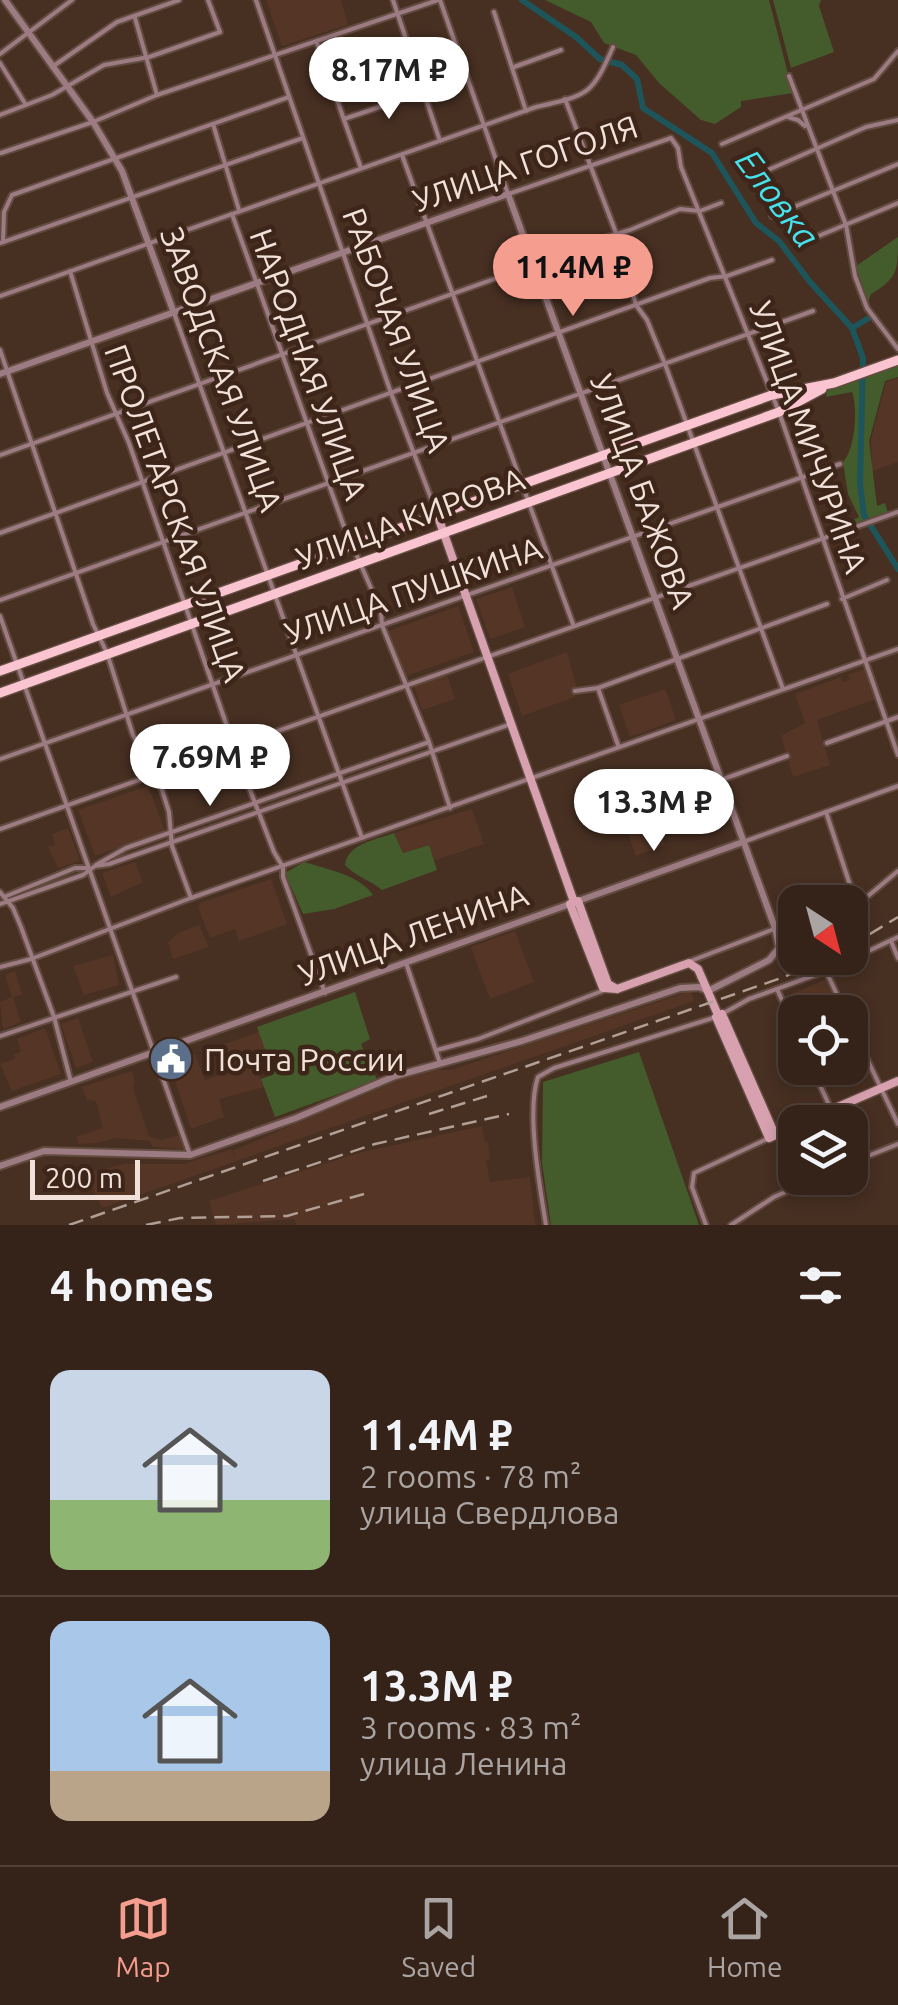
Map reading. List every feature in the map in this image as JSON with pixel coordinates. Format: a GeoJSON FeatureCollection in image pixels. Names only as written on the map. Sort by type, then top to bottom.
{"type":"FeatureCollection","features":[{"type":"Feature","properties":{"kind":"main road","name":"УЛИЦА КИРОВА"},"geometry":{"type":"LineString","coordinates":[[0,693],[779,412],[834,384],[898,360]]}},
{"type":"Feature","properties":{"kind":"main road","name":"УЛИЦА КИРОВА"},"geometry":{"type":"LineString","coordinates":[[0,671],[772,395],[834,384]]}},
{"type":"Feature","properties":{"kind":"main road","name":"РАБОЧАЯ УЛИЦА"},"geometry":{"type":"LineString","coordinates":[[437,514],[574,902],[611,989]]}},
{"type":"Feature","properties":{"kind":"main road"},"geometry":{"type":"LineString","coordinates":[[611,989],[685,964],[698,970],[772,1137],[778,1134]]}},
{"type":"Feature","properties":{"kind":"main road"},"geometry":{"type":"LineString","coordinates":[[843,1105],[898,1081]]}},
{"type":"Feature","properties":{"kind":"street","name":"ЗАВОДСКАЯ УЛИЦА"},"geometry":{"type":"LineString","coordinates":[[5,0],[92,122],[133,196],[362,838]]}},
{"type":"Feature","properties":{"kind":"street"},"geometry":{"type":"LineString","coordinates":[[0,54],[72,0]]}},
{"type":"Feature","properties":{"kind":"street"},"geometry":{"type":"LineString","coordinates":[[52,67],[102,31],[179,0]]}},
{"type":"Feature","properties":{"kind":"street"},"geometry":{"type":"LineString","coordinates":[[0,115],[67,87],[104,65],[148,57],[220,32],[208,0]]}},
{"type":"Feature","properties":{"kind":"street","name":"РАБОЧАЯ УЛИЦА"},"geometry":{"type":"LineString","coordinates":[[256,0],[391,393],[437,514]]}},
{"type":"Feature","properties":{"kind":"street"},"geometry":{"type":"LineString","coordinates":[[393,0],[440,141]]}},
{"type":"Feature","properties":{"kind":"street"},"geometry":{"type":"LineString","coordinates":[[1,153],[157,95],[439,0]]}},
{"type":"Feature","properties":{"kind":"street","name":"УЛИЦА БАЖОВА"},"geometry":{"type":"LineString","coordinates":[[439,0],[775,928],[778,944],[774,958],[708,991]]}},
{"type":"Feature","properties":{"kind":"street"},"geometry":{"type":"LineString","coordinates":[[494,12],[526,111]]}},
{"type":"Feature","properties":{"kind":"street"},"geometry":{"type":"LineString","coordinates":[[135,16],[157,95]]}},
{"type":"Feature","properties":{"kind":"street"},"geometry":{"type":"LineString","coordinates":[[317,43],[361,168]]}},
{"type":"Feature","properties":{"kind":"street"},"geometry":{"type":"LineString","coordinates":[[0,296],[565,99],[596,84],[614,46]]}},
{"type":"Feature","properties":{"kind":"street"},"geometry":{"type":"LineString","coordinates":[[514,67],[561,50]]}},
{"type":"Feature","properties":{"kind":"street"},"geometry":{"type":"LineString","coordinates":[[722,144],[874,78],[898,50]]}},
{"type":"Feature","properties":{"kind":"street"},"geometry":{"type":"LineString","coordinates":[[332,82],[411,55]]}},
{"type":"Feature","properties":{"kind":"street"},"geometry":{"type":"LineString","coordinates":[[0,63],[26,105]]}},
{"type":"Feature","properties":{"kind":"street"},"geometry":{"type":"LineString","coordinates":[[789,76],[846,226],[855,276],[867,308],[898,349]]}},
{"type":"Feature","properties":{"kind":"street"},"geometry":{"type":"LineString","coordinates":[[344,120],[424,92]]}},
{"type":"Feature","properties":{"kind":"street"},"geometry":{"type":"LineString","coordinates":[[289,97],[12,195],[4,212],[1,242],[302,138]]}},
{"type":"Feature","properties":{"kind":"street"},"geometry":{"type":"LineString","coordinates":[[565,99],[616,233],[636,305],[647,320],[665,364],[783,688]]}},
{"type":"Feature","properties":{"kind":"street"},"geometry":{"type":"LineString","coordinates":[[784,117],[798,120],[808,130]]}},
{"type":"Feature","properties":{"kind":"street"},"geometry":{"type":"LineString","coordinates":[[761,172],[866,127],[898,120]]}},
{"type":"Feature","properties":{"kind":"street"},"geometry":{"type":"LineString","coordinates":[[213,124],[240,211]]}},
{"type":"Feature","properties":{"kind":"street","name":"УЛИЦА ГОГОЛЯ"},"geometry":{"type":"LineString","coordinates":[[3,372],[670,138]]}},
{"type":"Feature","properties":{"kind":"street","name":"УЛИЦА МИЧУРИНА"},"geometry":{"type":"LineString","coordinates":[[670,138],[678,148],[682,167],[779,412],[898,755]]}},
{"type":"Feature","properties":{"kind":"street"},"geometry":{"type":"LineString","coordinates":[[402,155],[573,624]]}},
{"type":"Feature","properties":{"kind":"street"},"geometry":{"type":"LineString","coordinates":[[772,216],[898,164]]}},
{"type":"Feature","properties":{"kind":"street"},"geometry":{"type":"LineString","coordinates":[[0,455],[680,209],[700,211],[721,203]]}},
{"type":"Feature","properties":{"kind":"street"},"geometry":{"type":"LineString","coordinates":[[800,244],[898,203]]}},
{"type":"Feature","properties":{"kind":"street","name":"НАРОДНАЯ УЛИЦА"},"geometry":{"type":"LineString","coordinates":[[232,214],[343,524],[381,611],[382,625],[404,685],[433,752],[450,808]]}},
{"type":"Feature","properties":{"kind":"street"},"geometry":{"type":"LineString","coordinates":[[0,533],[710,278],[772,260]]}},
{"type":"Feature","properties":{"kind":"street","name":"ПРОЛЕТАРСКАЯ УЛИЦА"},"geometry":{"type":"LineString","coordinates":[[70,272],[115,414],[129,442],[234,747],[283,867],[283,878],[325,992]]}},
{"type":"Feature","properties":{"kind":"street"},"geometry":{"type":"LineString","coordinates":[[0,600],[813,311]]}},
{"type":"Feature","properties":{"kind":"street"},"geometry":{"type":"LineString","coordinates":[[0,350],[3,372],[107,653],[132,735],[169,812],[170,833],[191,898]]}},
{"type":"Feature","properties":{"kind":"street","name":"УЛИЦА ПУШКИНА"},"geometry":{"type":"LineString","coordinates":[[0,759],[840,464]]}},
{"type":"Feature","properties":{"kind":"street"},"geometry":{"type":"LineString","coordinates":[[0,829],[898,512]]}},
{"type":"Feature","properties":{"kind":"street"},"geometry":{"type":"LineString","coordinates":[[842,598],[888,580]]}},
{"type":"Feature","properties":{"kind":"street"},"geometry":{"type":"LineString","coordinates":[[575,691],[598,688],[827,604]]}},
{"type":"Feature","properties":{"kind":"street"},"geometry":{"type":"LineString","coordinates":[[0,616],[92,867],[190,1155]]}},
{"type":"Feature","properties":{"kind":"street"},"geometry":{"type":"LineString","coordinates":[[0,967],[898,649]]}},
{"type":"Feature","properties":{"kind":"street"},"geometry":{"type":"LineString","coordinates":[[598,688],[618,746]]}},
{"type":"Feature","properties":{"kind":"street"},"geometry":{"type":"LineString","coordinates":[[827,742],[898,717]]}},
{"type":"Feature","properties":{"kind":"street"},"geometry":{"type":"LineString","coordinates":[[71,1082],[54,1017],[13,908],[2,898],[75,868],[109,864],[511,724]]}},
{"type":"Feature","properties":{"kind":"street"},"geometry":{"type":"LineString","coordinates":[[92,867],[126,848],[429,742]]}},
{"type":"Feature","properties":{"kind":"street"},"geometry":{"type":"LineString","coordinates":[[721,780],[787,756]]}},
{"type":"Feature","properties":{"kind":"street","name":"УЛИЦА ЛЕНИНА"},"geometry":{"type":"LineString","coordinates":[[0,1107],[898,786]]}},
{"type":"Feature","properties":{"kind":"street"},"geometry":{"type":"LineString","coordinates":[[826,812],[850,885]]}},
{"type":"Feature","properties":{"kind":"street"},"geometry":{"type":"LineString","coordinates":[[868,896],[898,871]]}},
{"type":"Feature","properties":{"kind":"street"},"geometry":{"type":"LineString","coordinates":[[685,964],[778,927]]}},
{"type":"Feature","properties":{"kind":"street"},"geometry":{"type":"LineString","coordinates":[[868,952],[898,937]]}},
{"type":"Feature","properties":{"kind":"street"},"geometry":{"type":"LineString","coordinates":[[891,941],[898,958]]}},
{"type":"Feature","properties":{"kind":"street"},"geometry":{"type":"LineString","coordinates":[[406,963],[440,1064]]}},
{"type":"Feature","properties":{"kind":"street"},"geometry":{"type":"LineString","coordinates":[[546,1225],[534,1101],[535,1087],[543,1072],[719,1015],[749,999],[816,975]]}},
{"type":"Feature","properties":{"kind":"street"},"geometry":{"type":"LineString","coordinates":[[0,1036],[176,976]]}},
{"type":"Feature","properties":{"kind":"street"},"geometry":{"type":"LineString","coordinates":[[0,1166],[44,1151],[190,1155],[279,1124],[395,1076],[522,1041],[680,988],[699,986],[708,991]]}},
{"type":"Feature","properties":{"kind":"street"},"geometry":{"type":"LineString","coordinates":[[437,1050],[478,1039],[611,989]]}},
{"type":"Feature","properties":{"kind":"street"},"geometry":{"type":"LineString","coordinates":[[778,990],[780,995]]}},
{"type":"Feature","properties":{"kind":"street"},"geometry":{"type":"LineString","coordinates":[[868,1063],[898,1124]]}},
{"type":"Feature","properties":{"kind":"street"},"geometry":{"type":"LineString","coordinates":[[706,1225],[691,1180],[700,1168],[772,1137]]}},
{"type":"Feature","properties":{"kind":"street"},"geometry":{"type":"LineString","coordinates":[[868,1156],[898,1144]]}},
{"type":"Feature","properties":{"kind":"street"},"geometry":{"type":"LineString","coordinates":[[731,1225],[779,1195]]}},
{"type":"Feature","properties":{"kind":"shaded area"},"geometry":{"type":"Polygon","coordinates":[[[266,0],[341,0],[348,25],[282,46],[266,0]]]}},
{"type":"Feature","properties":{"kind":"shaded area"},"geometry":{"type":"Polygon","coordinates":[[[898,378],[898,462],[872,471],[871,439],[886,382],[898,378]]]}},
{"type":"Feature","properties":{"kind":"shaded area"},"geometry":{"type":"Polygon","coordinates":[[[512,587],[525,627],[490,639],[476,599],[512,587]]]}},
{"type":"Feature","properties":{"kind":"shaded area"},"geometry":{"type":"Polygon","coordinates":[[[458,606],[474,652],[406,676],[389,631],[458,606]]]}},
{"type":"Feature","properties":{"kind":"shaded area"},"geometry":{"type":"Polygon","coordinates":[[[567,652],[576,685],[575,697],[522,716],[508,674],[567,652]]]}},
{"type":"Feature","properties":{"kind":"shaded area"},"geometry":{"type":"Polygon","coordinates":[[[865,669],[876,699],[817,720],[830,765],[793,777],[781,736],[805,723],[795,694],[841,677],[843,682],[850,680],[848,675],[865,669]]]}},
{"type":"Feature","properties":{"kind":"shaded area"},"geometry":{"type":"Polygon","coordinates":[[[446,672],[455,699],[422,710],[413,684],[446,672]]]}},
{"type":"Feature","properties":{"kind":"shaded area"},"geometry":{"type":"Polygon","coordinates":[[[665,689],[676,720],[630,737],[619,705],[665,689]]]}},
{"type":"Feature","properties":{"kind":"shaded area"},"geometry":{"type":"Polygon","coordinates":[[[148,786],[165,831],[95,856],[78,810],[148,786]]]}},
{"type":"Feature","properties":{"kind":"shaded area"},"geometry":{"type":"Polygon","coordinates":[[[472,809],[484,844],[435,860],[428,845],[403,853],[394,833],[472,809]]]}},
{"type":"Feature","properties":{"kind":"shaded area"},"geometry":{"type":"Polygon","coordinates":[[[656,821],[665,845],[636,856],[627,831],[656,821]]]}},
{"type":"Feature","properties":{"kind":"shaded area"},"geometry":{"type":"Polygon","coordinates":[[[68,828],[80,861],[58,868],[48,847],[55,845],[52,834],[68,828]]]}},
{"type":"Feature","properties":{"kind":"shaded area"},"geometry":{"type":"Polygon","coordinates":[[[135,862],[143,882],[111,897],[102,873],[135,862]]]}},
{"type":"Feature","properties":{"kind":"shaded area"},"geometry":{"type":"Polygon","coordinates":[[[271,879],[287,924],[239,941],[235,929],[210,938],[198,907],[200,903],[271,879]]]}},
{"type":"Feature","properties":{"kind":"shaded area"},"geometry":{"type":"Polygon","coordinates":[[[199,925],[209,947],[173,959],[168,942],[178,933],[199,925]]]}},
{"type":"Feature","properties":{"kind":"shaded area"},"geometry":{"type":"Polygon","coordinates":[[[515,931],[534,982],[490,999],[471,947],[515,931]]]}},
{"type":"Feature","properties":{"kind":"shaded area"},"geometry":{"type":"Polygon","coordinates":[[[113,955],[119,985],[84,995],[73,966],[113,955]]]}},
{"type":"Feature","properties":{"kind":"shaded area"},"geometry":{"type":"Polygon","coordinates":[[[15,971],[22,994],[13,998],[21,1022],[3,1029],[0,1002],[12,997],[5,975],[15,971]]]}},
{"type":"Feature","properties":{"kind":"shaded area"},"geometry":{"type":"Polygon","coordinates":[[[827,979],[833,995],[789,995],[827,979]]]}},
{"type":"Feature","properties":{"kind":"shaded area"},"geometry":{"type":"Polygon","coordinates":[[[691,991],[694,1001],[102,1208],[88,1173],[124,1164],[183,1164],[232,1149],[235,1158],[234,1150],[422,1070],[451,1070],[691,991]]]}},
{"type":"Feature","properties":{"kind":"shaded area"},"geometry":{"type":"Polygon","coordinates":[[[78,1018],[93,1062],[76,1068],[61,1024],[78,1018]]]}},
{"type":"Feature","properties":{"kind":"shaded area"},"geometry":{"type":"Polygon","coordinates":[[[45,1028],[61,1074],[12,1091],[0,1064],[15,1059],[14,1054],[21,1052],[17,1039],[45,1028]]]}},
{"type":"Feature","properties":{"kind":"shaded area"},"geometry":{"type":"Polygon","coordinates":[[[259,1032],[268,1057],[254,1062],[264,1087],[219,1099],[224,1117],[191,1129],[168,1060],[195,1054],[205,1080],[227,1072],[217,1047],[259,1032]]]}},
{"type":"Feature","properties":{"kind":"shaded area"},"geometry":{"type":"Polygon","coordinates":[[[132,1071],[133,1088],[149,1136],[161,1140],[179,1135],[184,1149],[115,1138],[79,1144],[76,1137],[103,1128],[96,1101],[87,1100],[82,1087],[132,1071]]]}},
{"type":"Feature","properties":{"kind":"shaded area"},"geometry":{"type":"Polygon","coordinates":[[[482,1126],[488,1142],[490,1182],[530,1177],[535,1225],[297,1225],[294,1219],[216,1225],[209,1201],[358,1153],[482,1126]]]}},
{"type":"Feature","properties":{"kind":"green space"},"geometry":{"type":"Polygon","coordinates":[[[545,0],[769,0],[793,93],[741,101],[741,107],[715,124],[701,120],[659,83],[636,55],[604,43],[591,22],[545,0]]]}},
{"type":"Feature","properties":{"kind":"green space"},"geometry":{"type":"Polygon","coordinates":[[[773,0],[821,0],[819,6],[834,52],[791,68],[773,0]]]}},
{"type":"Feature","properties":{"kind":"green space"},"geometry":{"type":"Polygon","coordinates":[[[898,237],[895,272],[871,294],[868,302],[856,266],[898,237]]]}},
{"type":"Feature","properties":{"kind":"green space"},"geometry":{"type":"Polygon","coordinates":[[[898,362],[898,377],[885,381],[869,441],[877,506],[885,503],[888,513],[852,525],[851,521],[859,517],[848,494],[843,462],[853,439],[854,399],[852,392],[826,397],[827,389],[898,362]]]}},
{"type":"Feature","properties":{"kind":"green space"},"geometry":{"type":"Polygon","coordinates":[[[394,833],[403,853],[429,845],[437,870],[382,890],[345,865],[357,847],[394,833]]]}},
{"type":"Feature","properties":{"kind":"green space"},"geometry":{"type":"Polygon","coordinates":[[[304,862],[351,878],[373,895],[334,909],[303,914],[285,873],[304,862]]]}},
{"type":"Feature","properties":{"kind":"green space"},"geometry":{"type":"Polygon","coordinates":[[[355,992],[370,1039],[361,1044],[377,1080],[275,1117],[261,1079],[274,1074],[257,1027],[355,992]]]}},
{"type":"Feature","properties":{"kind":"green space"},"geometry":{"type":"Polygon","coordinates":[[[639,1052],[699,1225],[551,1225],[542,1163],[543,1082],[639,1052]]]}},
{"type":"Feature","properties":{"kind":"waterway","name":"Еловка"},"geometry":{"type":"LineString","coordinates":[[522,0],[576,37],[600,59],[622,65],[637,79],[643,108],[712,153],[756,223],[779,241],[852,328],[863,358],[860,484],[864,515],[898,569]]}},
{"type":"Feature","properties":{"kind":"waterway","name":"Еловка"},"geometry":{"type":"LineString","coordinates":[[852,328],[869,318]]}},
{"type":"Feature","properties":{"kind":"railway"},"geometry":{"type":"LineString","coordinates":[[868,935],[898,917]]}},
{"type":"Feature","properties":{"kind":"railway"},"geometry":{"type":"LineString","coordinates":[[69,1225],[788,975]]}},
{"type":"Feature","properties":{"kind":"railway"},"geometry":{"type":"LineString","coordinates":[[429,1114],[487,1096]]}},
{"type":"Feature","properties":{"kind":"railway"},"geometry":{"type":"LineString","coordinates":[[263,1181],[375,1144],[509,1114]]}},
{"type":"Feature","properties":{"kind":"railway"},"geometry":{"type":"LineString","coordinates":[[146,1225],[180,1218],[287,1216],[364,1194]]}},
{"type":"Feature","properties":{"kind":"place","name":"Почта России"},"geometry":{"type":"Point","coordinates":[171,1059]}}]}
